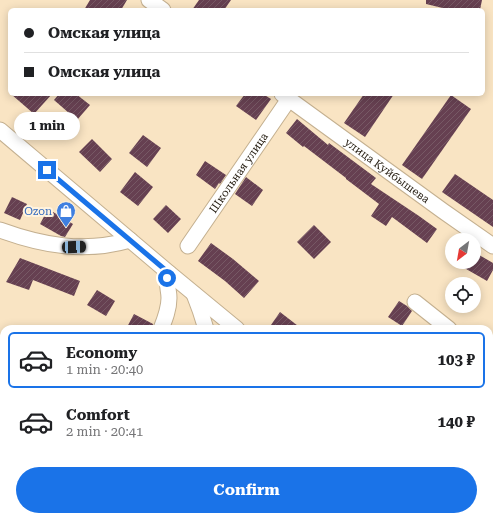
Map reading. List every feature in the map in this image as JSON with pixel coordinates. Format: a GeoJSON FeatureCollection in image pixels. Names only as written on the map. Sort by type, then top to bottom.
{"type":"FeatureCollection","features":[{"type":"Feature","properties":{"kind":"street"},"geometry":{"type":"LineString","coordinates":[[149,0],[160,8]]}},
{"type":"Feature","properties":{"kind":"street","name":"улица Куйбышева"},"geometry":{"type":"LineString","coordinates":[[285,96],[493,246]]}},
{"type":"Feature","properties":{"kind":"street","name":"Школьная улица"},"geometry":{"type":"LineString","coordinates":[[188,246],[285,96]]}},
{"type":"Feature","properties":{"kind":"street"},"geometry":{"type":"LineString","coordinates":[[0,130],[232,325]]}},
{"type":"Feature","properties":{"kind":"street"},"geometry":{"type":"LineString","coordinates":[[0,230],[19,237],[43,243],[74,247],[114,244],[130,240]]}},
{"type":"Feature","properties":{"kind":"street"},"geometry":{"type":"LineString","coordinates":[[162,325],[169,298],[167,278],[169,273]]}},
{"type":"Feature","properties":{"kind":"street"},"geometry":{"type":"LineString","coordinates":[[193,293],[205,325]]}},
{"type":"Feature","properties":{"kind":"street"},"geometry":{"type":"LineString","coordinates":[[415,302],[444,325]]}},
{"type":"Feature","properties":{"kind":"building"},"geometry":{"type":"Polygon","coordinates":[[[90,0],[127,0],[122,8],[85,8],[90,0]]]}},
{"type":"Feature","properties":{"kind":"building"},"geometry":{"type":"Polygon","coordinates":[[[199,0],[231,0],[225,8],[193,8],[199,0]]]}},
{"type":"Feature","properties":{"kind":"building"},"geometry":{"type":"Polygon","coordinates":[[[426,0],[482,0],[480,8],[443,8],[426,4],[426,0]]]}},
{"type":"Feature","properties":{"kind":"building"},"geometry":{"type":"Polygon","coordinates":[[[13,96],[50,96],[34,114],[13,96]]]}},
{"type":"Feature","properties":{"kind":"building"},"geometry":{"type":"Polygon","coordinates":[[[57,96],[79,96],[90,105],[77,120],[54,100],[57,96]]]}},
{"type":"Feature","properties":{"kind":"building"},"geometry":{"type":"Polygon","coordinates":[[[244,96],[266,96],[271,99],[256,120],[236,106],[244,96]]]}},
{"type":"Feature","properties":{"kind":"building"},"geometry":{"type":"Polygon","coordinates":[[[363,96],[393,96],[365,137],[344,123],[363,96]]]}},
{"type":"Feature","properties":{"kind":"building"},"geometry":{"type":"Polygon","coordinates":[[[450,96],[471,109],[422,179],[402,165],[450,96]]]}},
{"type":"Feature","properties":{"kind":"building"},"geometry":{"type":"Polygon","coordinates":[[[297,119],[328,145],[329,143],[376,178],[371,184],[437,229],[427,243],[392,217],[386,226],[371,216],[379,204],[286,133],[297,119]]]}},
{"type":"Feature","properties":{"kind":"building"},"geometry":{"type":"Polygon","coordinates":[[[143,135],[161,148],[147,167],[129,153],[143,135]]]}},
{"type":"Feature","properties":{"kind":"building"},"geometry":{"type":"Polygon","coordinates":[[[92,139],[112,159],[100,172],[79,152],[92,139]]]}},
{"type":"Feature","properties":{"kind":"building"},"geometry":{"type":"Polygon","coordinates":[[[205,161],[226,175],[215,189],[196,175],[205,161]]]}},
{"type":"Feature","properties":{"kind":"building"},"geometry":{"type":"Polygon","coordinates":[[[135,172],[153,187],[138,206],[120,192],[135,172]]]}},
{"type":"Feature","properties":{"kind":"building"},"geometry":{"type":"Polygon","coordinates":[[[455,174],[493,200],[493,227],[442,192],[455,174]]]}},
{"type":"Feature","properties":{"kind":"building"},"geometry":{"type":"Polygon","coordinates":[[[246,177],[263,190],[252,206],[235,194],[246,177]]]}},
{"type":"Feature","properties":{"kind":"building"},"geometry":{"type":"Polygon","coordinates":[[[12,197],[27,204],[20,220],[4,213],[12,197]]]}},
{"type":"Feature","properties":{"kind":"building"},"geometry":{"type":"Polygon","coordinates":[[[166,205],[181,219],[168,233],[153,219],[166,205]]]}},
{"type":"Feature","properties":{"kind":"building"},"geometry":{"type":"Polygon","coordinates":[[[48,209],[73,224],[65,237],[40,224],[48,209]]]}},
{"type":"Feature","properties":{"kind":"building"},"geometry":{"type":"Polygon","coordinates":[[[314,225],[331,242],[314,259],[297,242],[314,225]]]}},
{"type":"Feature","properties":{"kind":"building"},"geometry":{"type":"Polygon","coordinates":[[[211,243],[259,281],[244,298],[225,281],[198,261],[211,243]]]}},
{"type":"Feature","properties":{"kind":"building"},"geometry":{"type":"Polygon","coordinates":[[[481,256],[493,263],[493,270],[487,281],[466,269],[481,269],[481,256]]]}},
{"type":"Feature","properties":{"kind":"building"},"geometry":{"type":"Polygon","coordinates":[[[20,258],[80,281],[74,296],[33,280],[29,290],[6,282],[20,258]]]}},
{"type":"Feature","properties":{"kind":"building"},"geometry":{"type":"Polygon","coordinates":[[[97,290],[115,301],[106,316],[87,305],[97,290]]]}},
{"type":"Feature","properties":{"kind":"building"},"geometry":{"type":"Polygon","coordinates":[[[399,301],[412,311],[403,325],[388,317],[399,301]]]}},
{"type":"Feature","properties":{"kind":"building"},"geometry":{"type":"Polygon","coordinates":[[[280,312],[297,325],[271,325],[280,312]]]}},
{"type":"Feature","properties":{"kind":"building"},"geometry":{"type":"Polygon","coordinates":[[[134,314],[153,324],[153,325],[128,325],[134,314]]]}},
{"type":"Feature","properties":{"kind":"place","name":"Ozon"},"geometry":{"type":"Point","coordinates":[66,228]}},
{"type":"Feature","properties":{"kind":"route"},"geometry":{"type":"LineString","coordinates":[[47,170],[169,273],[167,278]]}}]}
